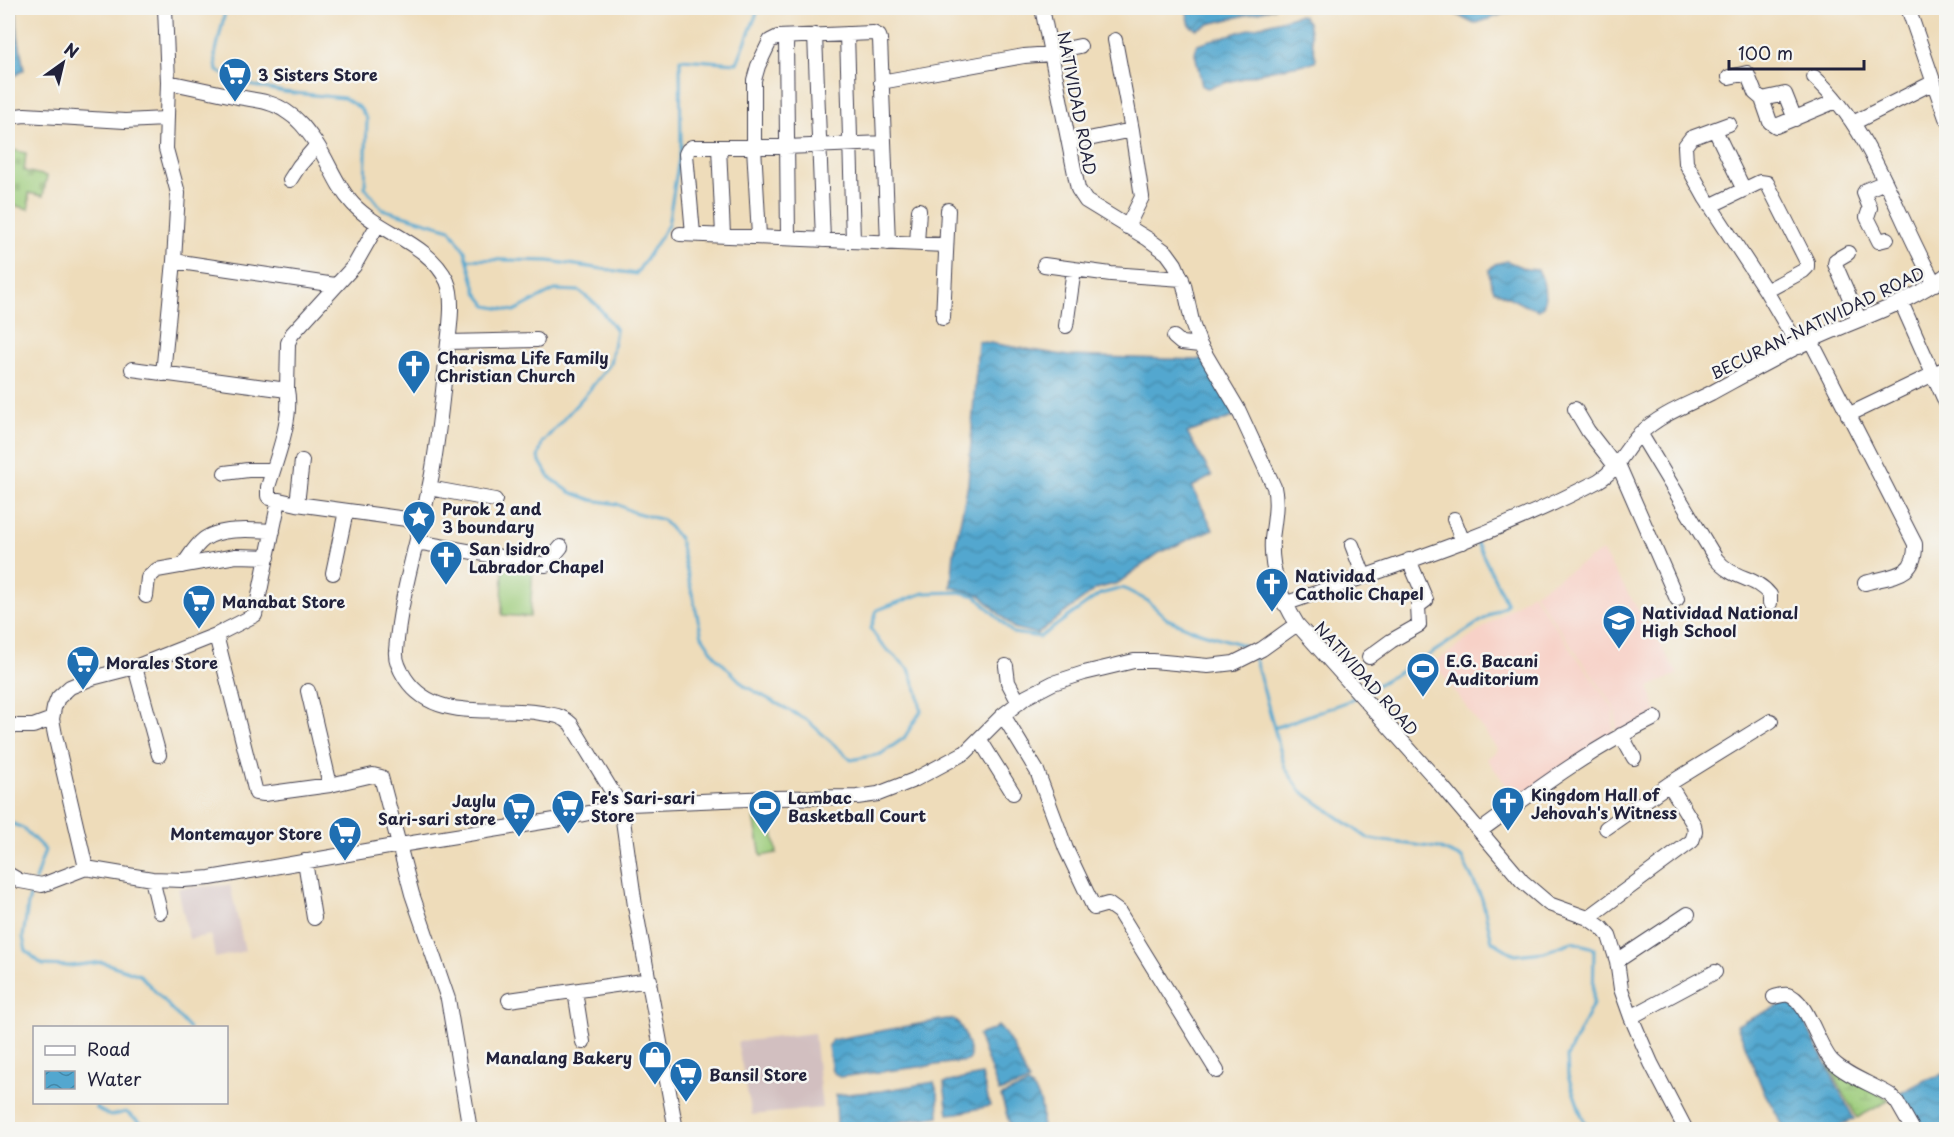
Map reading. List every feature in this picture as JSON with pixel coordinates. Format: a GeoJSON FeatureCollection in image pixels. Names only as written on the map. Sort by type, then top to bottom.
{"type":"FeatureCollection","features":[{"type":"Feature","properties":{"kind":"street"},"geometry":{"type":"LineString","coordinates":[[163,374],[178,193],[168,162],[165,119],[168,82],[165,8]]}},
{"type":"Feature","properties":{"kind":"street","name":"NATIVIDAD ROAD"},"geometry":{"type":"LineString","coordinates":[[1042,8],[1081,195],[1086,201],[1167,253],[1182,279],[1192,326],[1200,345],[1238,409],[1274,487],[1276,497],[1272,557],[1276,582],[1284,604],[1297,624],[1480,831],[1522,882],[1549,904],[1588,918],[1609,936],[1617,961],[1621,989],[1631,1017],[1686,1130]]}},
{"type":"Feature","properties":{"kind":"street"},"geometry":{"type":"LineString","coordinates":[[1908,8],[1945,111]]}},
{"type":"Feature","properties":{"kind":"street"},"geometry":{"type":"LineString","coordinates":[[759,236],[754,147],[754,80],[770,41],[777,37],[873,33],[879,36],[888,243]]}},
{"type":"Feature","properties":{"kind":"street"},"geometry":{"type":"LineString","coordinates":[[847,34],[854,241]]}},
{"type":"Feature","properties":{"kind":"street"},"geometry":{"type":"LineString","coordinates":[[815,35],[823,240]]}},
{"type":"Feature","properties":{"kind":"street"},"geometry":{"type":"LineString","coordinates":[[786,37],[788,238]]}},
{"type":"Feature","properties":{"kind":"street"},"geometry":{"type":"LineString","coordinates":[[1115,40],[1142,197],[1127,227]]}},
{"type":"Feature","properties":{"kind":"street"},"geometry":{"type":"LineString","coordinates":[[881,82],[1080,46]]}},
{"type":"Feature","properties":{"kind":"street"},"geometry":{"type":"LineString","coordinates":[[1729,77],[1747,73],[1755,93],[1762,99],[1773,125],[1776,126],[1836,101]]}},
{"type":"Feature","properties":{"kind":"street"},"geometry":{"type":"LineString","coordinates":[[1814,77],[1853,123],[1885,182],[1920,257],[1941,279]]}},
{"type":"Feature","properties":{"kind":"street"},"geometry":{"type":"LineString","coordinates":[[168,82],[269,102],[286,111],[302,123],[350,200],[378,224],[432,260],[448,283],[451,308],[439,426],[429,488],[404,601],[395,655],[405,678],[416,690],[443,707],[482,711],[533,711],[566,719],[621,806],[635,906],[676,1130]]}},
{"type":"Feature","properties":{"kind":"street"},"geometry":{"type":"LineString","coordinates":[[1853,123],[1934,82]]}},
{"type":"Feature","properties":{"kind":"street"},"geometry":{"type":"LineString","coordinates":[[1762,99],[1785,94],[1795,119]]}},
{"type":"Feature","properties":{"kind":"street"},"geometry":{"type":"LineString","coordinates":[[8,117],[25,115],[125,120],[165,119]]}},
{"type":"Feature","properties":{"kind":"street"},"geometry":{"type":"LineString","coordinates":[[1729,124],[1691,138],[1685,146],[1688,167],[1710,206],[1766,291],[1805,344],[1848,415],[1915,544],[1914,561],[1907,570],[1865,583]]}},
{"type":"Feature","properties":{"kind":"street"},"geometry":{"type":"LineString","coordinates":[[1069,144],[1132,130]]}},
{"type":"Feature","properties":{"kind":"street"},"geometry":{"type":"LineString","coordinates":[[1715,130],[1744,190]]}},
{"type":"Feature","properties":{"kind":"street"},"geometry":{"type":"LineString","coordinates":[[884,142],[786,147],[692,147],[688,150],[687,234],[946,245]]}},
{"type":"Feature","properties":{"kind":"street"},"geometry":{"type":"LineString","coordinates":[[290,180],[317,145]]}},
{"type":"Feature","properties":{"kind":"street"},"geometry":{"type":"LineString","coordinates":[[719,147],[723,236]]}},
{"type":"Feature","properties":{"kind":"street"},"geometry":{"type":"LineString","coordinates":[[1710,206],[1760,182],[1767,183],[1807,262],[1807,267],[1766,291]]}},
{"type":"Feature","properties":{"kind":"street"},"geometry":{"type":"LineString","coordinates":[[1885,182],[1864,193],[1870,208],[1867,217],[1876,237],[1879,241],[1887,239]]}},
{"type":"Feature","properties":{"kind":"street"},"geometry":{"type":"LineString","coordinates":[[917,244],[920,210]]}},
{"type":"Feature","properties":{"kind":"street"},"geometry":{"type":"LineString","coordinates":[[943,318],[948,210]]}},
{"type":"Feature","properties":{"kind":"street"},"geometry":{"type":"LineString","coordinates":[[378,224],[354,266],[292,334],[288,343],[286,421],[268,487],[268,496],[297,504],[421,521]]}},
{"type":"Feature","properties":{"kind":"street"},"geometry":{"type":"LineString","coordinates":[[1848,253],[1836,260],[1835,264],[1859,319]]}},
{"type":"Feature","properties":{"kind":"street"},"geometry":{"type":"LineString","coordinates":[[174,261],[335,285]]}},
{"type":"Feature","properties":{"kind":"street"},"geometry":{"type":"LineString","coordinates":[[1044,265],[1122,275],[1182,279]]}},
{"type":"Feature","properties":{"kind":"street"},"geometry":{"type":"LineString","coordinates":[[1066,326],[1074,269]]}},
{"type":"Feature","properties":{"kind":"street","name":"BECURAN-NATIVIDAD ROAD"},"geometry":{"type":"LineString","coordinates":[[1284,604],[1464,542],[1547,506],[1600,479],[1617,465],[1641,433],[1664,417],[1805,344],[1901,302],[1941,279]]}},
{"type":"Feature","properties":{"kind":"street"},"geometry":{"type":"LineString","coordinates":[[1901,302],[1947,403]]}},
{"type":"Feature","properties":{"kind":"street"},"geometry":{"type":"LineString","coordinates":[[1174,337],[1181,343],[1200,345]]}},
{"type":"Feature","properties":{"kind":"street"},"geometry":{"type":"LineString","coordinates":[[448,342],[537,340]]}},
{"type":"Feature","properties":{"kind":"street"},"geometry":{"type":"LineString","coordinates":[[1848,415],[1947,368]]}},
{"type":"Feature","properties":{"kind":"street"},"geometry":{"type":"LineString","coordinates":[[132,369],[287,390]]}},
{"type":"Feature","properties":{"kind":"street"},"geometry":{"type":"LineString","coordinates":[[1575,409],[1588,430],[1617,465],[1677,599]]}},
{"type":"Feature","properties":{"kind":"street"},"geometry":{"type":"LineString","coordinates":[[1641,433],[1721,566],[1736,577],[1757,583],[1770,595],[1770,603]]}},
{"type":"Feature","properties":{"kind":"street"},"geometry":{"type":"LineString","coordinates":[[297,504],[302,461]]}},
{"type":"Feature","properties":{"kind":"street"},"geometry":{"type":"LineString","coordinates":[[225,473],[273,470]]}},
{"type":"Feature","properties":{"kind":"street"},"geometry":{"type":"LineString","coordinates":[[429,488],[495,500]]}},
{"type":"Feature","properties":{"kind":"street"},"geometry":{"type":"LineString","coordinates":[[86,868],[52,719],[58,698],[70,687],[92,678],[135,667],[216,635],[255,615],[279,500]]}},
{"type":"Feature","properties":{"kind":"street"},"geometry":{"type":"LineString","coordinates":[[333,573],[346,511]]}},
{"type":"Feature","properties":{"kind":"street"},"geometry":{"type":"LineString","coordinates":[[1454,519],[1464,542]]}},
{"type":"Feature","properties":{"kind":"street"},"geometry":{"type":"LineString","coordinates":[[182,566],[200,542],[211,535],[243,530],[273,531]]}},
{"type":"Feature","properties":{"kind":"street"},"geometry":{"type":"LineString","coordinates":[[417,542],[546,565],[561,547]]}},
{"type":"Feature","properties":{"kind":"street"},"geometry":{"type":"LineString","coordinates":[[1352,544],[1364,576]]}},
{"type":"Feature","properties":{"kind":"street"},"geometry":{"type":"LineString","coordinates":[[146,596],[148,578],[151,574],[167,567],[236,556],[268,557]]}},
{"type":"Feature","properties":{"kind":"street"},"geometry":{"type":"LineString","coordinates":[[1369,657],[1390,641],[1419,625],[1418,606],[1426,600],[1409,560]]}},
{"type":"Feature","properties":{"kind":"street"},"geometry":{"type":"LineString","coordinates":[[8,874],[20,881],[42,885],[86,868],[152,879],[210,879],[400,844],[561,819],[621,806],[655,802],[857,797],[878,794],[901,786],[966,752],[1003,715],[1053,683],[1125,663],[1153,661],[1215,666],[1234,663],[1262,649],[1297,624]]}},
{"type":"Feature","properties":{"kind":"street"},"geometry":{"type":"LineString","coordinates":[[216,635],[254,791],[264,794],[330,785],[372,775],[381,777],[412,894],[448,999],[470,1130]]}},
{"type":"Feature","properties":{"kind":"street"},"geometry":{"type":"LineString","coordinates":[[1006,666],[1010,688],[1019,703]]}},
{"type":"Feature","properties":{"kind":"street"},"geometry":{"type":"LineString","coordinates":[[135,667],[159,755]]}},
{"type":"Feature","properties":{"kind":"street"},"geometry":{"type":"LineString","coordinates":[[308,691],[330,785]]}},
{"type":"Feature","properties":{"kind":"street"},"geometry":{"type":"LineString","coordinates":[[1003,715],[1037,771],[1066,849],[1094,908],[1108,904],[1119,912],[1217,1071]]}},
{"type":"Feature","properties":{"kind":"street"},"geometry":{"type":"LineString","coordinates":[[1480,831],[1563,771],[1621,735],[1654,718]]}},
{"type":"Feature","properties":{"kind":"street"},"geometry":{"type":"LineString","coordinates":[[8,726],[33,726],[52,719]]}},
{"type":"Feature","properties":{"kind":"street"},"geometry":{"type":"LineString","coordinates":[[1605,828],[1669,784],[1771,721]]}},
{"type":"Feature","properties":{"kind":"street"},"geometry":{"type":"LineString","coordinates":[[1621,735],[1634,758]]}},
{"type":"Feature","properties":{"kind":"street"},"geometry":{"type":"LineString","coordinates":[[980,740],[1013,793]]}},
{"type":"Feature","properties":{"kind":"street"},"geometry":{"type":"LineString","coordinates":[[1588,918],[1692,841],[1695,836],[1694,825],[1669,784]]}},
{"type":"Feature","properties":{"kind":"street"},"geometry":{"type":"LineString","coordinates":[[305,861],[314,918]]}},
{"type":"Feature","properties":{"kind":"street"},"geometry":{"type":"LineString","coordinates":[[152,879],[160,912]]}},
{"type":"Feature","properties":{"kind":"street"},"geometry":{"type":"LineString","coordinates":[[1617,961],[1688,914]]}},
{"type":"Feature","properties":{"kind":"street"},"geometry":{"type":"LineString","coordinates":[[1631,1017],[1715,972]]}},
{"type":"Feature","properties":{"kind":"street"},"geometry":{"type":"LineString","coordinates":[[509,1000],[650,980]]}},
{"type":"Feature","properties":{"kind":"street"},"geometry":{"type":"LineString","coordinates":[[575,991],[583,1042]]}},
{"type":"Feature","properties":{"kind":"street"},"geometry":{"type":"LineString","coordinates":[[1774,997],[1788,995],[1797,1000],[1825,1054],[1834,1064],[1890,1095],[1897,1102],[1913,1130]]}},
{"type":"Feature","properties":{"kind":"shaded area","name":"Natividad National High School"},"geometry":{"type":"Polygon","coordinates":[[[1602,551],[1678,674],[1649,687],[1658,716],[1617,737],[1615,709],[1534,593],[1602,551]]]}},
{"type":"Feature","properties":{"kind":"shaded area"},"geometry":{"type":"Polygon","coordinates":[[[1532,593],[1614,709],[1613,733],[1517,800],[1487,759],[1498,750],[1434,663],[1532,593]]]}},
{"type":"Feature","properties":{"kind":"shaded area"},"geometry":{"type":"Polygon","coordinates":[[[230,885],[245,951],[215,958],[211,935],[189,939],[178,888],[230,885]]]}},
{"type":"Feature","properties":{"kind":"shaded area"},"geometry":{"type":"Polygon","coordinates":[[[814,1033],[822,1108],[752,1115],[737,1042],[814,1033]]]}},
{"type":"Feature","properties":{"kind":"green space"},"geometry":{"type":"Polygon","coordinates":[[[8,140],[10,140],[9,149],[26,153],[24,171],[47,176],[43,196],[29,193],[29,209],[8,204],[8,140]]]}},
{"type":"Feature","properties":{"kind":"green space"},"geometry":{"type":"Polygon","coordinates":[[[503,562],[533,566],[530,617],[502,615],[503,562]]]}},
{"type":"Feature","properties":{"kind":"green space","name":"Lambac Basketball Court"},"geometry":{"type":"Polygon","coordinates":[[[770,814],[777,853],[761,856],[754,817],[770,814]]]}},
{"type":"Feature","properties":{"kind":"green space"},"geometry":{"type":"Polygon","coordinates":[[[1829,1066],[1890,1100],[1857,1118],[1829,1066]]]}},
{"type":"Feature","properties":{"kind":"water"},"geometry":{"type":"Polygon","coordinates":[[[8,8],[16,8],[24,70],[8,80],[8,8]]]}},
{"type":"Feature","properties":{"kind":"water"},"geometry":{"type":"Polygon","coordinates":[[[1186,8],[1275,8],[1197,29],[1190,26],[1186,8]]]}},
{"type":"Feature","properties":{"kind":"water"},"geometry":{"type":"Polygon","coordinates":[[[1454,8],[1521,8],[1474,24],[1457,15],[1454,8]]]}},
{"type":"Feature","properties":{"kind":"water"},"geometry":{"type":"Polygon","coordinates":[[[1298,15],[1303,16],[1308,22],[1315,62],[1272,70],[1207,88],[1202,86],[1195,53],[1197,44],[1298,15]]]}},
{"type":"Feature","properties":{"kind":"water"},"geometry":{"type":"Polygon","coordinates":[[[1507,261],[1526,269],[1538,270],[1545,293],[1543,307],[1539,310],[1494,290],[1489,270],[1495,264],[1507,261]]]}},
{"type":"Feature","properties":{"kind":"water"},"geometry":{"type":"Polygon","coordinates":[[[978,341],[1069,356],[1198,360],[1202,358],[1239,415],[1187,433],[1212,476],[1192,487],[1213,529],[1159,553],[1118,583],[1096,589],[1037,634],[1014,628],[980,595],[951,587],[954,552],[968,484],[978,341]]]}},
{"type":"Feature","properties":{"kind":"water"},"geometry":{"type":"Polygon","coordinates":[[[1787,1002],[1799,1011],[1854,1119],[1834,1129],[1785,1129],[1763,1090],[1737,1025],[1787,1002]]]}},
{"type":"Feature","properties":{"kind":"water"},"geometry":{"type":"Polygon","coordinates":[[[946,1019],[959,1023],[969,1051],[970,1059],[967,1061],[839,1077],[832,1071],[828,1047],[832,1040],[946,1019]]]}},
{"type":"Feature","properties":{"kind":"water"},"geometry":{"type":"Polygon","coordinates":[[[998,1026],[1012,1045],[1029,1082],[999,1092],[978,1035],[998,1026]]]}},
{"type":"Feature","properties":{"kind":"water"},"geometry":{"type":"Polygon","coordinates":[[[1946,1073],[1946,1129],[1917,1129],[1897,1095],[1925,1080],[1946,1073]]]}},
{"type":"Feature","properties":{"kind":"water"},"geometry":{"type":"Polygon","coordinates":[[[982,1075],[990,1106],[948,1114],[944,1083],[982,1075]]]}},
{"type":"Feature","properties":{"kind":"water"},"geometry":{"type":"Polygon","coordinates":[[[934,1082],[938,1094],[939,1116],[837,1129],[836,1095],[881,1091],[934,1082]]]}},
{"type":"Feature","properties":{"kind":"water"},"geometry":{"type":"Polygon","coordinates":[[[1027,1085],[1039,1098],[1042,1111],[1041,1129],[1011,1129],[1001,1096],[1027,1085]]]}},
{"type":"Feature","properties":{"kind":"waterway"},"geometry":{"type":"LineString","coordinates":[[226,8],[215,55],[217,71],[249,85],[284,92],[344,98],[360,108],[367,119],[365,187],[382,209],[450,229],[465,251],[477,293],[487,306],[514,311],[555,290],[579,291],[597,305],[616,330],[610,364],[542,443],[538,458],[549,477],[570,492],[592,500],[617,504],[633,512],[663,520],[679,538],[702,636],[716,657],[745,686],[807,720],[851,760],[881,754],[904,738],[921,711],[918,693],[909,669],[880,643],[871,629],[877,610],[924,593],[959,592],[976,596],[1013,633],[1040,637],[1100,594],[1123,588],[1148,601],[1167,619],[1193,630],[1243,645],[1249,652]]}},
{"type":"Feature","properties":{"kind":"waterway"},"geometry":{"type":"LineString","coordinates":[[467,259],[549,261],[636,274],[668,225],[681,146],[680,59],[737,63],[759,8]]}},
{"type":"Feature","properties":{"kind":"waterway"},"geometry":{"type":"LineString","coordinates":[[1363,693],[1429,655],[1507,604],[1476,541]]}},
{"type":"Feature","properties":{"kind":"waterway"},"geometry":{"type":"LineString","coordinates":[[1253,657],[1285,768],[1301,791],[1369,839],[1438,848],[1462,858],[1482,899],[1492,941],[1515,955],[1544,952],[1572,942],[1594,948],[1593,1004],[1567,1057],[1568,1076],[1582,1117],[1591,1130]]}},
{"type":"Feature","properties":{"kind":"waterway"},"geometry":{"type":"LineString","coordinates":[[1274,728],[1357,696]]}},
{"type":"Feature","properties":{"kind":"waterway"},"geometry":{"type":"LineString","coordinates":[[8,822],[23,828],[45,850],[35,880]]}},
{"type":"Feature","properties":{"kind":"waterway"},"geometry":{"type":"LineString","coordinates":[[33,886],[23,937],[26,951],[43,965],[70,966],[102,962],[140,975],[187,1026]]}},
{"type":"Feature","properties":{"kind":"waterway"},"geometry":{"type":"LineString","coordinates":[[97,1104],[96,1108],[110,1116],[126,1112],[150,1130]]}},
{"type":"Feature","properties":{"kind":"place","name":"3 Sisters Store"},"geometry":{"type":"Point","coordinates":[235,103]}},
{"type":"Feature","properties":{"kind":"place","name":"Charisma Life Family Christian Church"},"geometry":{"type":"Point","coordinates":[414,395]}},
{"type":"Feature","properties":{"kind":"place","name":"Purok 2 and 3 boundary"},"geometry":{"type":"Point","coordinates":[419,546]}},
{"type":"Feature","properties":{"kind":"place","name":"San Isidro Labrador Chapel"},"geometry":{"type":"Point","coordinates":[446,586]}},
{"type":"Feature","properties":{"kind":"place","name":"Natividad Catholic Chapel"},"geometry":{"type":"Point","coordinates":[1272,613]}},
{"type":"Feature","properties":{"kind":"place","name":"Manabat Store"},"geometry":{"type":"Point","coordinates":[199,630]}},
{"type":"Feature","properties":{"kind":"place","name":"Natividad National High School"},"geometry":{"type":"Point","coordinates":[1619,650]}},
{"type":"Feature","properties":{"kind":"place","name":"Morales Store"},"geometry":{"type":"Point","coordinates":[83,691]}},
{"type":"Feature","properties":{"kind":"place","name":"E.G. Bacani Auditorium"},"geometry":{"type":"Point","coordinates":[1423,698]}},
{"type":"Feature","properties":{"kind":"place","name":"Kingdom Hall of Jehovah's Witness"},"geometry":{"type":"Point","coordinates":[1508,832]}},
{"type":"Feature","properties":{"kind":"place","name":"Fe's Sari-sari Store"},"geometry":{"type":"Point","coordinates":[568,835]}},
{"type":"Feature","properties":{"kind":"place","name":"Lambac Basketball Court"},"geometry":{"type":"Point","coordinates":[765,835]}},
{"type":"Feature","properties":{"kind":"place","name":"Jaylu Sari-sari store"},"geometry":{"type":"Point","coordinates":[519,838]}},
{"type":"Feature","properties":{"kind":"place","name":"Montemayor Store"},"geometry":{"type":"Point","coordinates":[345,862]}},
{"type":"Feature","properties":{"kind":"place","name":"Manalang Bakery"},"geometry":{"type":"Point","coordinates":[655,1086]}},
{"type":"Feature","properties":{"kind":"place","name":"Bansil Store"},"geometry":{"type":"Point","coordinates":[686,1103]}}]}
